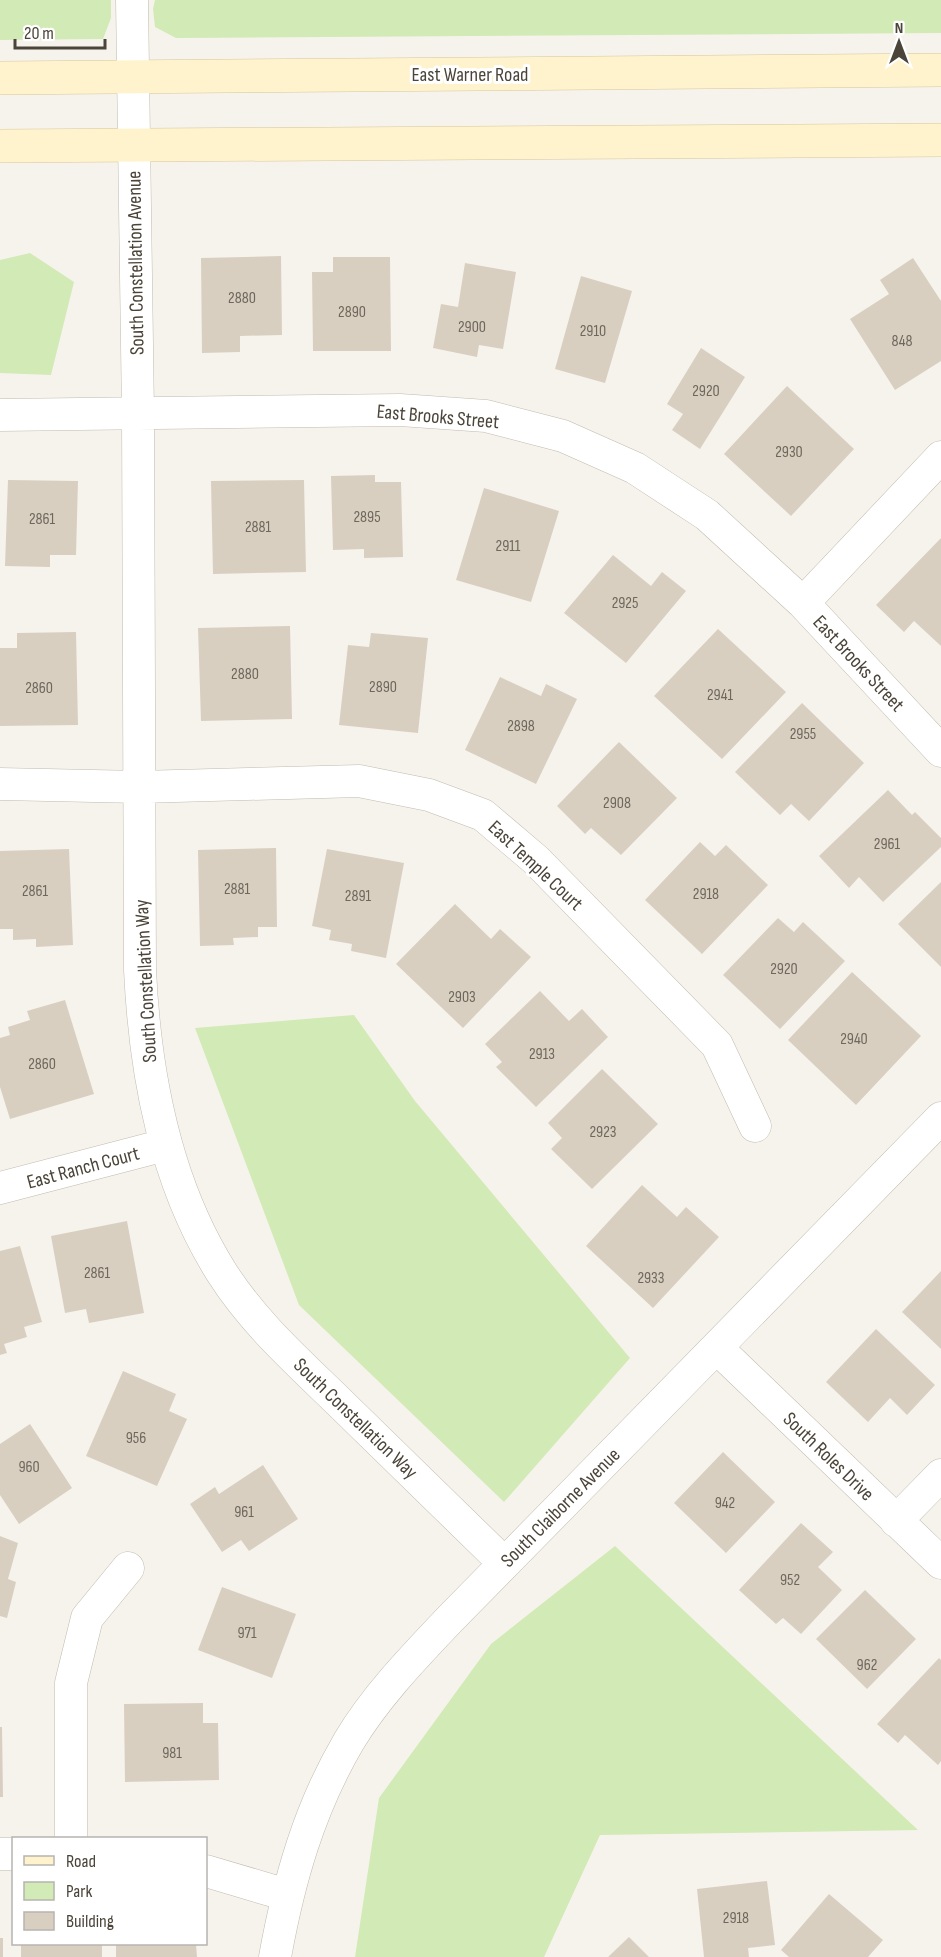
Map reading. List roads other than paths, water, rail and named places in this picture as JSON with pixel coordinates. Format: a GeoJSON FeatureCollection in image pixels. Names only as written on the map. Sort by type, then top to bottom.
{"type":"FeatureCollection","features":[{"type":"Feature","properties":{"kind":"main road","name":"East Warner Road"},"geometry":{"type":"LineString","coordinates":[[0,78],[941,70]]}},
{"type":"Feature","properties":{"kind":"main road"},"geometry":{"type":"LineString","coordinates":[[0,147],[941,140]]}},
{"type":"Feature","properties":{"kind":"street"},"geometry":{"type":"LineString","coordinates":[[132,0],[133,76]]}},
{"type":"Feature","properties":{"kind":"street","name":"South Constellation Avenue"},"geometry":{"type":"LineString","coordinates":[[133,76],[138,414]]}},
{"type":"Feature","properties":{"kind":"street","name":"East Brooks Street"},"geometry":{"type":"LineString","coordinates":[[0,415],[400,410],[486,416],[563,436],[635,468],[708,515],[803,603],[941,751]]}},
{"type":"Feature","properties":{"kind":"street","name":"South Constellation Way"},"geometry":{"type":"LineString","coordinates":[[138,414],[142,1019],[149,1072],[165,1145],[200,1232],[222,1274],[258,1322],[504,1563]]}},
{"type":"Feature","properties":{"kind":"street"},"geometry":{"type":"LineString","coordinates":[[803,603],[941,457]]}},
{"type":"Feature","properties":{"kind":"street","name":"East Temple Court"},"geometry":{"type":"LineString","coordinates":[[0,784],[140,788],[359,782],[429,795],[483,815],[536,860],[717,1046],[755,1126]]}},
{"type":"Feature","properties":{"kind":"street","name":"South Claiborne Avenue"},"geometry":{"type":"LineString","coordinates":[[275,1957],[287,1895],[302,1841],[320,1796],[350,1739],[413,1658],[941,1118]]}},
{"type":"Feature","properties":{"kind":"street","name":"East Ranch Court"},"geometry":{"type":"LineString","coordinates":[[0,1188],[165,1145]]}},
{"type":"Feature","properties":{"kind":"street","name":"South Roles Drive"},"geometry":{"type":"LineString","coordinates":[[717,1348],[941,1563]]}},
{"type":"Feature","properties":{"kind":"street"},"geometry":{"type":"LineString","coordinates":[[896,1521],[941,1475]]}},
{"type":"Feature","properties":{"kind":"street"},"geometry":{"type":"LineString","coordinates":[[71,1837],[71,1683],[87,1618],[128,1568]]}},
{"type":"Feature","properties":{"kind":"street"},"geometry":{"type":"LineString","coordinates":[[207,1870],[287,1895]]}}]}
